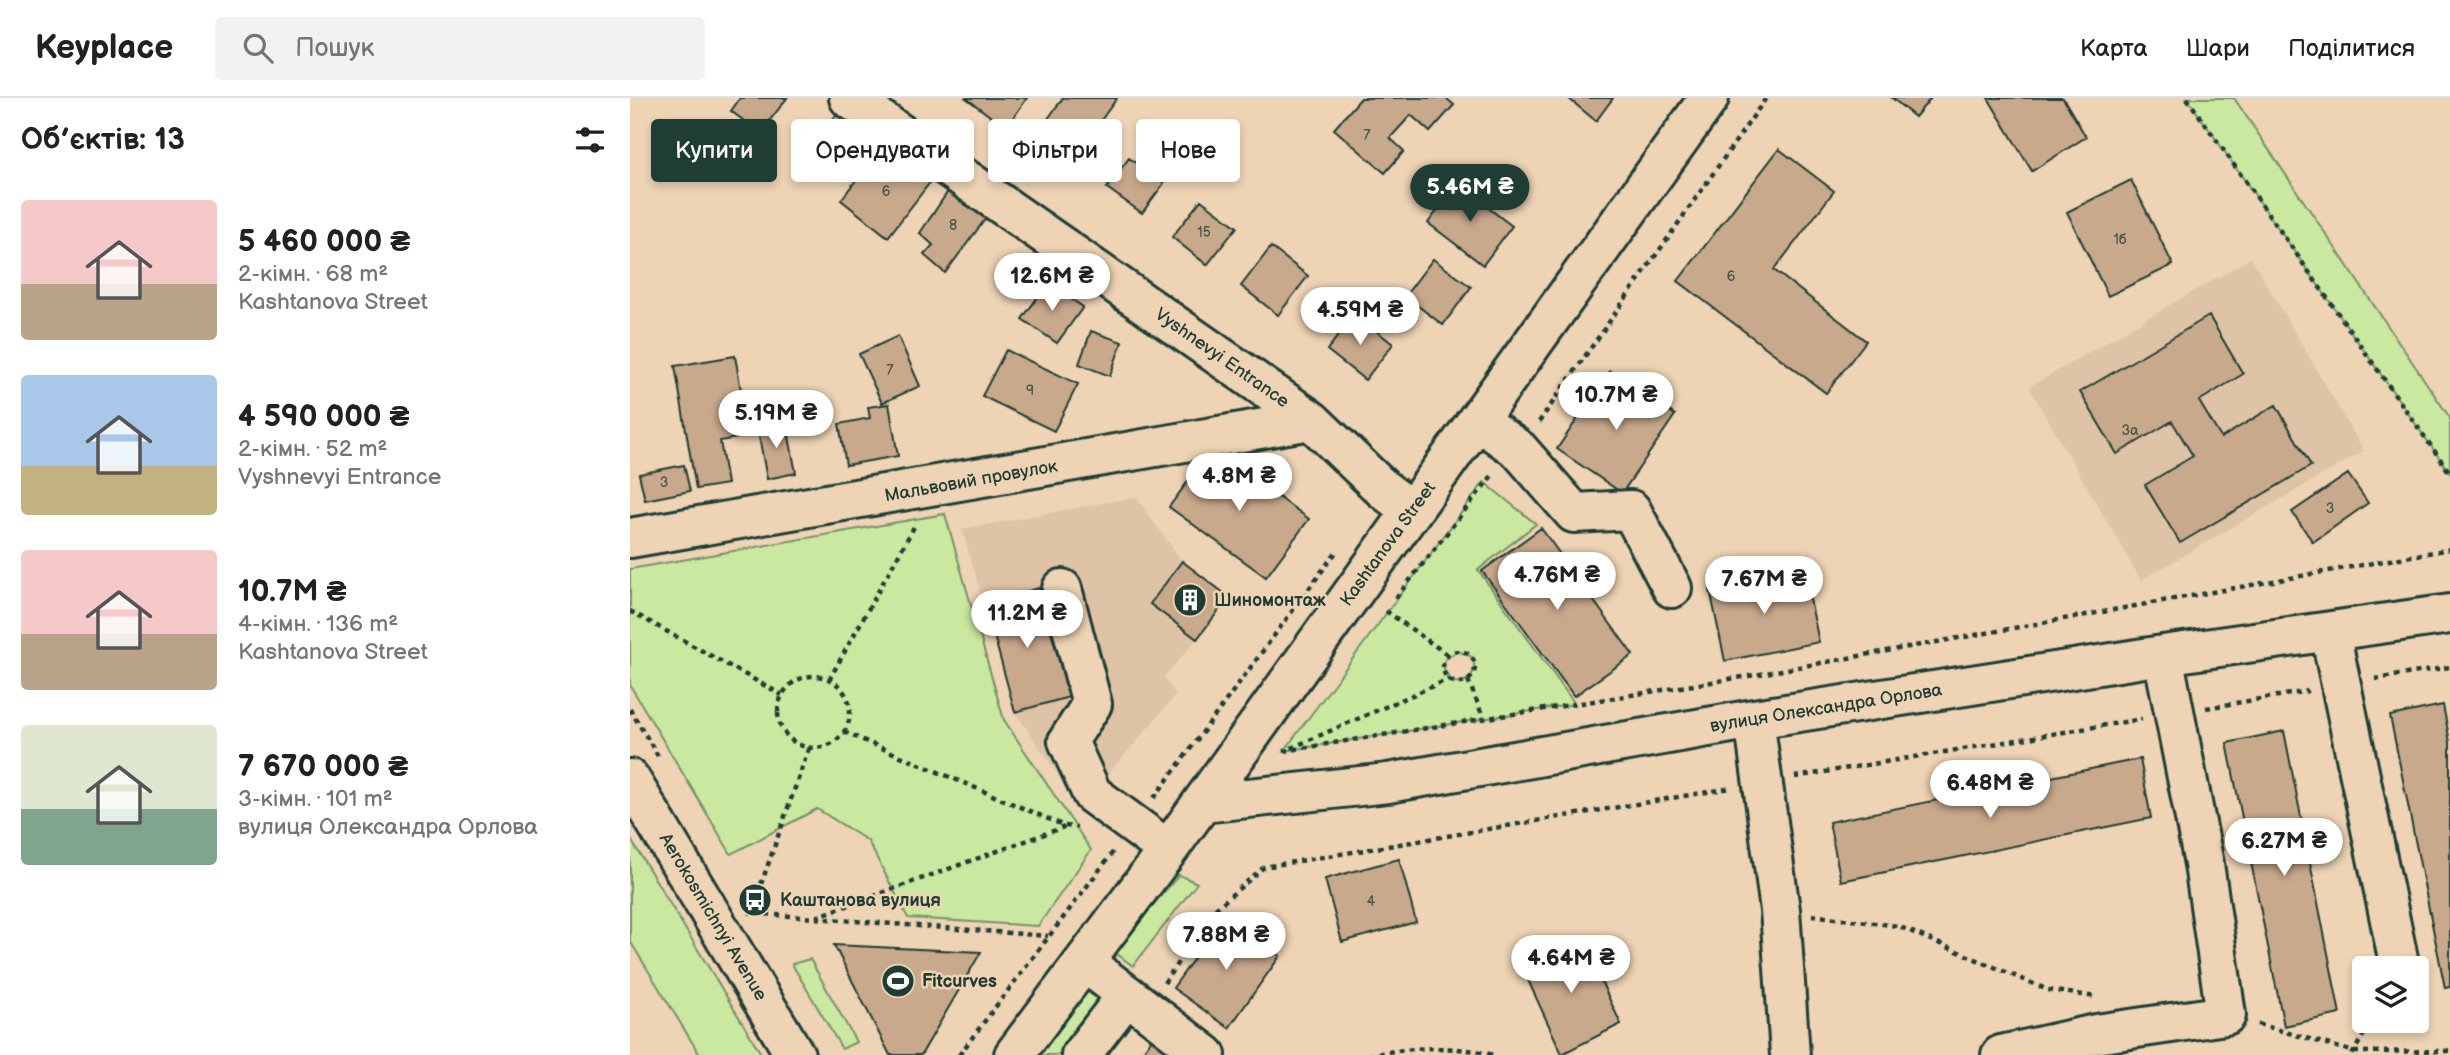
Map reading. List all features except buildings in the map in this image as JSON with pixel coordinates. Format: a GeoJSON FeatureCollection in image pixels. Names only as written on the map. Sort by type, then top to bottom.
{"type":"FeatureCollection","features":[{"type":"Feature","properties":{"kind":"street","name":"Vyshnevyi Entrance"},"geometry":{"type":"LineString","coordinates":[[849,98],[1311,420],[1383,489],[1412,511]]}},
{"type":"Feature","properties":{"kind":"street","name":"Kashtanova Street"},"geometry":{"type":"LineString","coordinates":[[1014,1055],[1168,850],[1709,98]]}},
{"type":"Feature","properties":{"kind":"street","name":"Мальвовий провулок"},"geometry":{"type":"LineString","coordinates":[[630,538],[935,488],[1311,420]]}},
{"type":"Feature","properties":{"kind":"street"},"geometry":{"type":"LineString","coordinates":[[1478,420],[1520,450],[1573,513],[1631,510],[1672,588]]}},
{"type":"Feature","properties":{"kind":"street"},"geometry":{"type":"LineString","coordinates":[[1062,589],[1092,704],[1068,741],[1092,794],[1132,827],[1168,850]]}},
{"type":"Feature","properties":{"kind":"street","name":"вулиця Олександра Орлова"},"geometry":{"type":"LineString","coordinates":[[1202,803],[1388,783],[1754,719],[2163,655],[2450,614]]}},
{"type":"Feature","properties":{"kind":"street"},"geometry":{"type":"LineString","coordinates":[[2330,632],[2398,956]]}},
{"type":"Feature","properties":{"kind":"street"},"geometry":{"type":"LineString","coordinates":[[2001,1055],[2096,1034],[2226,1015],[2204,864],[2163,655]]}},
{"type":"Feature","properties":{"kind":"street"},"geometry":{"type":"LineString","coordinates":[[1754,719],[1780,910],[1790,1055]]}},
{"type":"Feature","properties":{"kind":"street","name":"Aerokosmichnyi Avenue"},"geometry":{"type":"LineString","coordinates":[[647,772],[795,1055]]}},
{"type":"Feature","properties":{"kind":"street"},"geometry":{"type":"LineString","coordinates":[[1084,962],[1206,1055]]}},
{"type":"Feature","properties":{"kind":"street"},"geometry":{"type":"LineString","coordinates":[[1081,1055],[1127,995]]}},
{"type":"Feature","properties":{"kind":"path"},"geometry":{"type":"LineString","coordinates":[[1448,655],[1386,611],[1484,482],[1520,450],[1766,98]]}},
{"type":"Feature","properties":{"kind":"path"},"geometry":{"type":"LineString","coordinates":[[2187,98],[2450,473]]}},
{"type":"Feature","properties":{"kind":"path"},"geometry":{"type":"LineString","coordinates":[[829,680],[935,488]]}},
{"type":"Feature","properties":{"kind":"path"},"geometry":{"type":"LineString","coordinates":[[1448,655],[1463,651],[1472,657],[1474,672],[1468,680],[1458,682],[1448,679],[1284,751],[1749,676],[2450,549]]}},
{"type":"Feature","properties":{"kind":"path"},"geometry":{"type":"LineString","coordinates":[[959,1055],[1338,550]]}},
{"type":"Feature","properties":{"kind":"path"},"geometry":{"type":"LineString","coordinates":[[630,611],[782,695]]}},
{"type":"Feature","properties":{"kind":"path"},"geometry":{"type":"LineString","coordinates":[[1448,655],[1444,664],[1448,679]]}},
{"type":"Feature","properties":{"kind":"path"},"geometry":{"type":"LineString","coordinates":[[804,676],[829,680],[839,687],[849,708],[844,732],[825,747],[809,747],[791,740],[778,719],[782,695],[804,676]]}},
{"type":"Feature","properties":{"kind":"path"},"geometry":{"type":"LineString","coordinates":[[1468,680],[1485,719]]}},
{"type":"Feature","properties":{"kind":"path"},"geometry":{"type":"LineString","coordinates":[[630,709],[647,772]]}},
{"type":"Feature","properties":{"kind":"path"},"geometry":{"type":"LineString","coordinates":[[844,732],[1065,826]]}},
{"type":"Feature","properties":{"kind":"path"},"geometry":{"type":"LineString","coordinates":[[809,747],[751,913],[1049,936]]}},
{"type":"Feature","properties":{"kind":"path"},"geometry":{"type":"LineString","coordinates":[[813,918],[1065,826],[1132,827]]}},
{"type":"Feature","properties":{"kind":"path"},"geometry":{"type":"LineString","coordinates":[[1780,910],[1898,926],[2048,990],[2103,998]]}},
{"type":"Feature","properties":{"kind":"path"},"geometry":{"type":"LineString","coordinates":[[2226,1015],[2353,1053],[2450,1051]]}},
{"type":"Feature","properties":{"kind":"path"},"geometry":{"type":"LineString","coordinates":[[2353,1053],[2365,1033]]}},
{"type":"Feature","properties":{"kind":"path"},"geometry":{"type":"LineString","coordinates":[[1368,1055],[1406,1049],[1467,1048],[1493,1055]]}},
{"type":"Feature","properties":{"kind":"shaded area"},"geometry":{"type":"Polygon","coordinates":[[[2251,258],[2364,451],[2141,580],[2029,387],[2251,258]]]}},
{"type":"Feature","properties":{"kind":"shaded area"},"geometry":{"type":"Polygon","coordinates":[[[1136,497],[1182,561],[1150,604],[1197,639],[1164,677],[1176,695],[1080,807],[1015,712],[962,529],[1136,497]]]}},
{"type":"Feature","properties":{"kind":"green space"},"geometry":{"type":"Polygon","coordinates":[[[2187,98],[2234,98],[2450,418],[2450,473],[2187,98]]]}},
{"type":"Feature","properties":{"kind":"green space"},"geometry":{"type":"Polygon","coordinates":[[[1484,482],[1536,524],[1478,570],[1575,704],[1284,751],[1484,482]],[[1458,651],[1445,659],[1444,670],[1453,682],[1464,681],[1471,676],[1474,668],[1472,657],[1458,651]]]}},
{"type":"Feature","properties":{"kind":"green space"},"geometry":{"type":"Polygon","coordinates":[[[945,514],[1004,720],[1091,850],[1038,926],[908,918],[868,841],[817,809],[731,854],[630,685],[630,569],[945,514]]]}},
{"type":"Feature","properties":{"kind":"green space"},"geometry":{"type":"Polygon","coordinates":[[[630,838],[762,1055],[700,1055],[630,941],[630,838]]]}},
{"type":"Feature","properties":{"kind":"green space"},"geometry":{"type":"Polygon","coordinates":[[[1179,875],[1197,883],[1133,966],[1113,951],[1179,875]]]}},
{"type":"Feature","properties":{"kind":"green space"},"geometry":{"type":"Polygon","coordinates":[[[810,959],[856,1042],[842,1049],[792,964],[810,959]]]}},
{"type":"Feature","properties":{"kind":"green space"},"geometry":{"type":"Polygon","coordinates":[[[1080,987],[1106,1004],[1068,1055],[1030,1055],[1080,987]]]}},
{"type":"Feature","properties":{"kind":"place","name":"Шиномонтаж"},"geometry":{"type":"Point","coordinates":[1190,600]}},
{"type":"Feature","properties":{"kind":"place","name":"Каштанова вулиця"},"geometry":{"type":"Point","coordinates":[755,900]}},
{"type":"Feature","properties":{"kind":"place","name":"Fitcurves"},"geometry":{"type":"Point","coordinates":[898,981]}}]}
